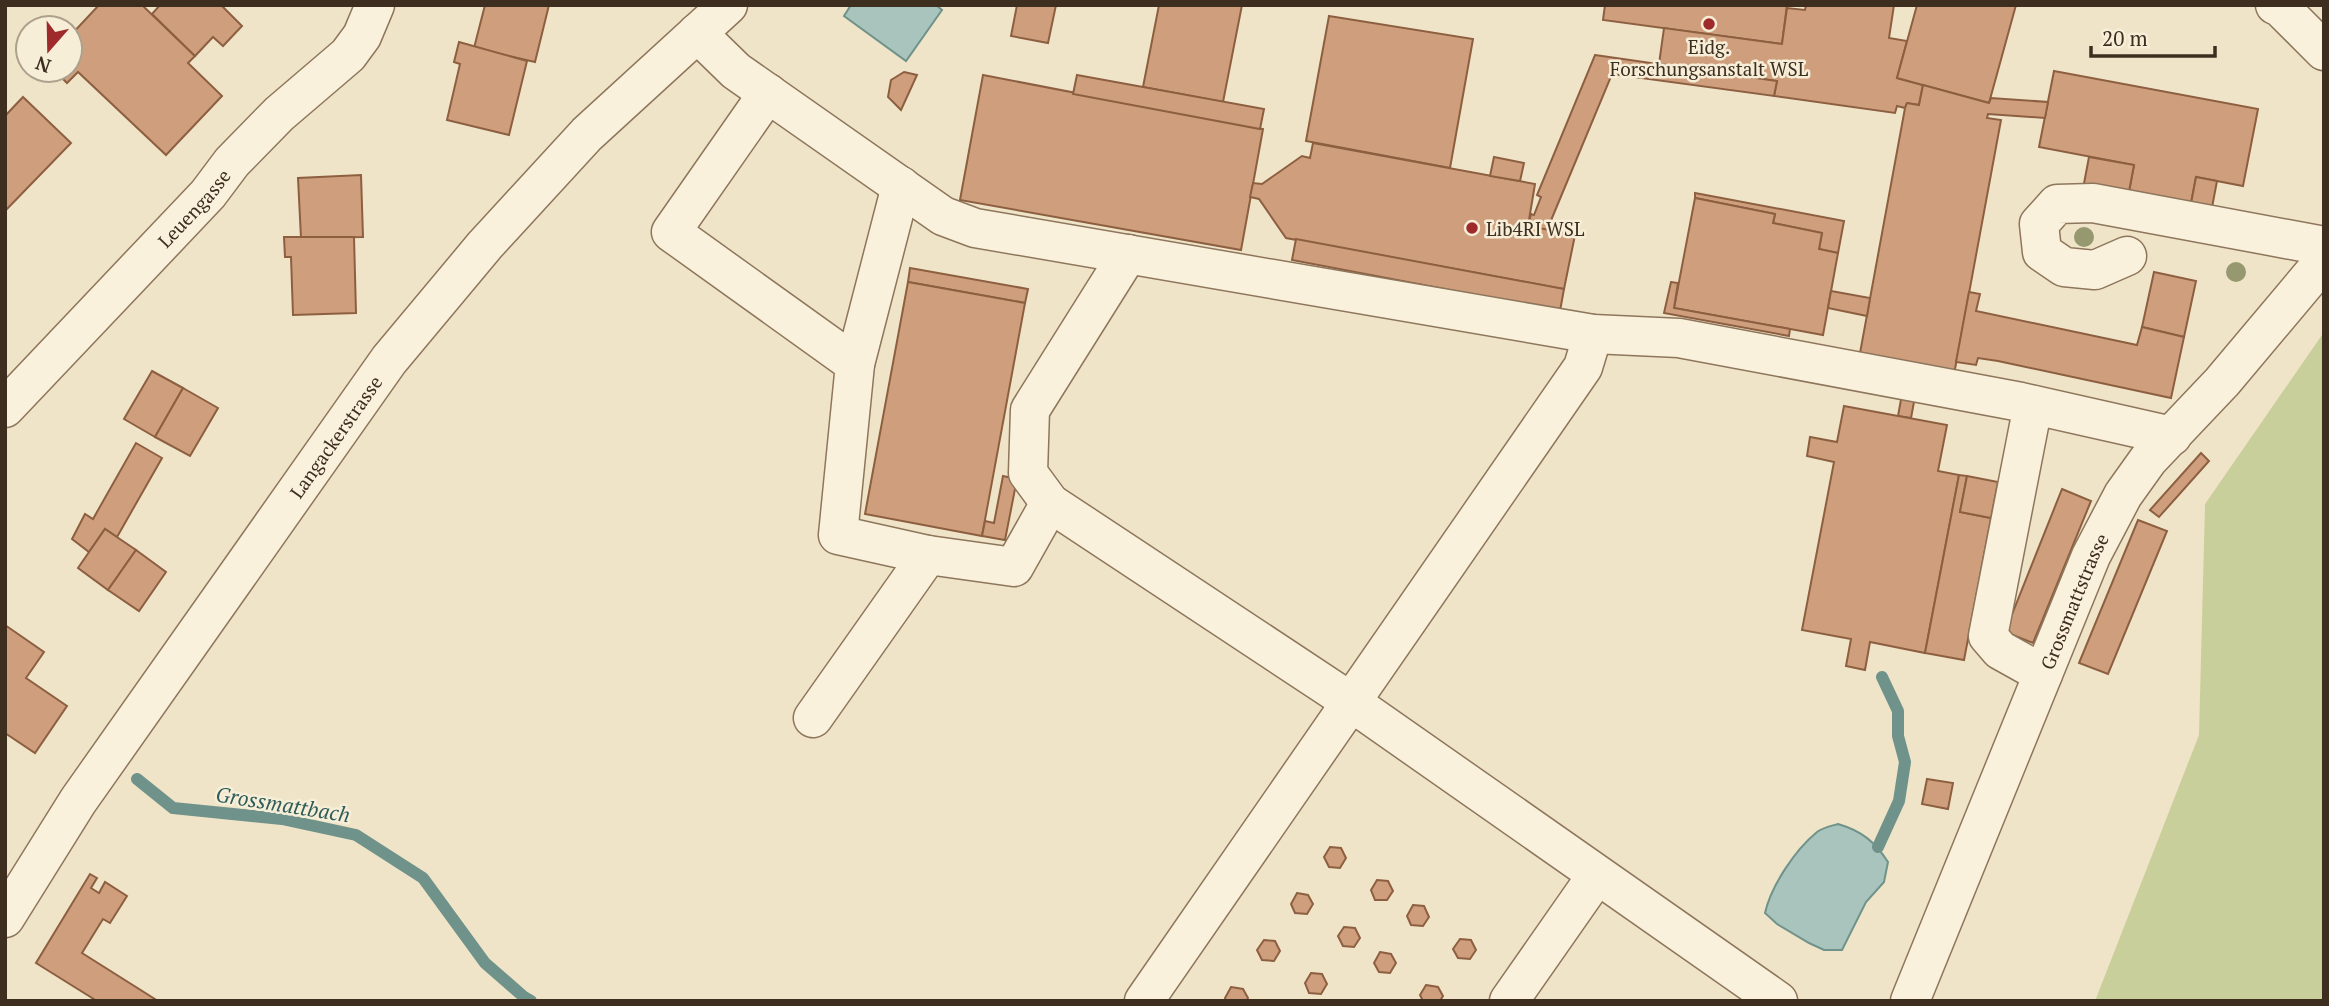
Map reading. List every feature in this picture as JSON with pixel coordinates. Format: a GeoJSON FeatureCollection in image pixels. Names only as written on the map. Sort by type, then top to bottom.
{"type":"FeatureCollection","features":[{"type":"Feature","properties":{"kind":"street","name":"Leuengasse"},"geometry":{"type":"LineString","coordinates":[[5,408],[208,194],[232,162],[279,114],[348,55],[362,36],[375,5]]}},
{"type":"Feature","properties":{"kind":"street","name":"Langackerstrasse"},"geometry":{"type":"LineString","coordinates":[[5,918],[78,801],[389,360],[485,245],[587,134],[728,5]]}},
{"type":"Feature","properties":{"kind":"street"},"geometry":{"type":"LineString","coordinates":[[2275,5],[2324,51]]}},
{"type":"Feature","properties":{"kind":"street"},"geometry":{"type":"LineString","coordinates":[[697,33],[736,71],[943,216],[975,228],[1593,334],[1679,338],[2033,405],[2172,436]]}},
{"type":"Feature","properties":{"kind":"street"},"geometry":{"type":"LineString","coordinates":[[768,93],[671,232],[855,364]]}},
{"type":"Feature","properties":{"kind":"street"},"geometry":{"type":"LineString","coordinates":[[901,186],[855,364],[838,535],[928,555],[1014,567],[1050,503]]}},
{"type":"Feature","properties":{"kind":"street"},"geometry":{"type":"LineString","coordinates":[[2127,256],[2095,270],[2064,267],[2042,252],[2039,224],[2057,204],[2093,202],[2324,246]]}},
{"type":"Feature","properties":{"kind":"street"},"geometry":{"type":"LineString","coordinates":[[1128,254],[1030,410],[1028,474],[1050,503],[1351,702],[1778,1001]]}},
{"type":"Feature","properties":{"kind":"street","name":"Grossmattstrasse"},"geometry":{"type":"LineString","coordinates":[[1910,1001],[2091,556],[2123,495],[2148,460],[2231,372],[2316,269],[2324,254]]}},
{"type":"Feature","properties":{"kind":"street"},"geometry":{"type":"LineString","coordinates":[[1144,1001],[1583,368],[1593,334]]}},
{"type":"Feature","properties":{"kind":"street"},"geometry":{"type":"LineString","coordinates":[[2033,405],[1988,636],[2000,650],[2043,674]]}},
{"type":"Feature","properties":{"kind":"street"},"geometry":{"type":"LineString","coordinates":[[813,718],[928,555]]}},
{"type":"Feature","properties":{"kind":"street"},"geometry":{"type":"LineString","coordinates":[[1509,1001],[1597,874]]}},
{"type":"Feature","properties":{"kind":"green space"},"geometry":{"type":"Polygon","coordinates":[[[2324,332],[2324,1001],[2095,1001],[2199,735],[2205,504],[2324,332]]]}},
{"type":"Feature","properties":{"kind":"water"},"geometry":{"type":"Polygon","coordinates":[[[851,5],[936,5],[942,10],[906,61],[844,16],[851,5]]]}},
{"type":"Feature","properties":{"kind":"water"},"geometry":{"type":"Polygon","coordinates":[[[1838,824],[1867,838],[1888,862],[1884,882],[1866,902],[1842,950],[1824,950],[1777,924],[1765,913],[1778,880],[1800,848],[1819,831],[1838,824]]]}},
{"type":"Feature","properties":{"kind":"building"},"geometry":{"type":"Polygon","coordinates":[[[99,5],[142,5],[195,56],[188,63],[222,96],[166,155],[84,78],[84,21],[99,5]]]}},
{"type":"Feature","properties":{"kind":"building"},"geometry":{"type":"Polygon","coordinates":[[[160,5],[224,5],[242,26],[223,46],[213,37],[195,56],[152,14],[160,5]]]}},
{"type":"Feature","properties":{"kind":"building"},"geometry":{"type":"Polygon","coordinates":[[[485,5],[549,5],[535,62],[474,48],[485,5]]]}},
{"type":"Feature","properties":{"kind":"building"},"geometry":{"type":"Polygon","coordinates":[[[1017,5],[1056,5],[1048,43],[1011,36],[1017,5]]]}},
{"type":"Feature","properties":{"kind":"building"},"geometry":{"type":"Polygon","coordinates":[[[1159,5],[1242,5],[1223,102],[1143,87],[1159,5]]]}},
{"type":"Feature","properties":{"kind":"building","name":"Eidg. Forschungsanstalt WSL"},"geometry":{"type":"Polygon","coordinates":[[[1605,5],[1787,5],[1782,44],[1603,20],[1605,5]]]}},
{"type":"Feature","properties":{"kind":"building"},"geometry":{"type":"Polygon","coordinates":[[[1806,5],[1894,5],[1889,38],[1907,41],[1897,78],[1923,85],[1919,105],[1907,103],[1905,108],[1897,106],[1895,113],[1774,96],[1777,81],[1659,64],[1664,28],[1782,44],[1787,8],[1805,10],[1806,5]]]}},
{"type":"Feature","properties":{"kind":"building"},"geometry":{"type":"Polygon","coordinates":[[[1917,5],[2016,5],[1989,103],[1897,78],[1917,5]]]}},
{"type":"Feature","properties":{"kind":"building"},"geometry":{"type":"Polygon","coordinates":[[[1329,16],[1473,39],[1450,168],[1306,141],[1329,16]]]}},
{"type":"Feature","properties":{"kind":"building"},"geometry":{"type":"Polygon","coordinates":[[[459,42],[527,61],[509,135],[447,120],[460,64],[454,62],[459,42]]]}},
{"type":"Feature","properties":{"kind":"building"},"geometry":{"type":"Polygon","coordinates":[[[1595,55],[1777,81],[1774,96],[1612,74],[1547,230],[1528,226],[1531,214],[1534,215],[1541,197],[1537,195],[1595,55]]]}},
{"type":"Feature","properties":{"kind":"building"},"geometry":{"type":"Polygon","coordinates":[[[2054,71],[2258,109],[2243,186],[2196,177],[2189,214],[2127,202],[2134,165],[2039,147],[2054,71]]]}},
{"type":"Feature","properties":{"kind":"building"},"geometry":{"type":"Polygon","coordinates":[[[904,72],[917,75],[901,110],[888,97],[891,80],[904,72]]]}},
{"type":"Feature","properties":{"kind":"building"},"geometry":{"type":"Polygon","coordinates":[[[983,75],[1263,129],[1241,250],[960,200],[983,75]]]}},
{"type":"Feature","properties":{"kind":"building"},"geometry":{"type":"Polygon","coordinates":[[[1077,75],[1264,109],[1260,129],[1073,94],[1077,75]]]}},
{"type":"Feature","properties":{"kind":"building"},"geometry":{"type":"Polygon","coordinates":[[[1923,85],[1989,103],[1991,98],[2048,102],[2045,118],[1988,114],[1987,118],[2001,120],[1953,380],[1858,364],[1905,108],[1907,103],[1919,105],[1923,85]]]}},
{"type":"Feature","properties":{"kind":"building"},"geometry":{"type":"Polygon","coordinates":[[[23,97],[71,143],[5,211],[5,116],[23,97]]]}},
{"type":"Feature","properties":{"kind":"building"},"geometry":{"type":"Polygon","coordinates":[[[1313,143],[1535,184],[1528,226],[1575,235],[1564,289],[1286,238],[1259,199],[1250,197],[1253,183],[1262,184],[1302,156],[1310,158],[1313,143]]]}},
{"type":"Feature","properties":{"kind":"building"},"geometry":{"type":"Polygon","coordinates":[[[1494,157],[1524,163],[1520,181],[1490,176],[1494,157]]]}},
{"type":"Feature","properties":{"kind":"building"},"geometry":{"type":"Polygon","coordinates":[[[2089,157],[2134,165],[2127,202],[2082,194],[2089,157]]]}},
{"type":"Feature","properties":{"kind":"building"},"geometry":{"type":"Polygon","coordinates":[[[361,175],[363,237],[301,238],[298,178],[361,175]]]}},
{"type":"Feature","properties":{"kind":"building"},"geometry":{"type":"Polygon","coordinates":[[[2196,177],[2217,181],[2210,218],[2189,214],[2196,177]]]}},
{"type":"Feature","properties":{"kind":"building"},"geometry":{"type":"Polygon","coordinates":[[[1695,193],[1844,221],[1838,253],[1819,249],[1822,233],[1773,223],[1775,214],[1695,198],[1695,193]]]}},
{"type":"Feature","properties":{"kind":"building"},"geometry":{"type":"Polygon","coordinates":[[[1695,198],[1775,214],[1773,223],[1822,233],[1819,249],[1838,253],[1823,335],[1674,308],[1695,198]]]}},
{"type":"Feature","properties":{"kind":"building"},"geometry":{"type":"Polygon","coordinates":[[[284,237],[354,237],[356,313],[293,315],[291,257],[285,257],[284,237]]]}},
{"type":"Feature","properties":{"kind":"building"},"geometry":{"type":"Polygon","coordinates":[[[1296,239],[1564,289],[1560,311],[1292,260],[1296,239]]]}},
{"type":"Feature","properties":{"kind":"building"},"geometry":{"type":"Polygon","coordinates":[[[910,268],[1028,289],[1025,303],[908,282],[910,268]]]}},
{"type":"Feature","properties":{"kind":"building"},"geometry":{"type":"Polygon","coordinates":[[[2154,272],[2196,281],[2184,337],[2142,327],[2154,272]]]}},
{"type":"Feature","properties":{"kind":"building"},"geometry":{"type":"Polygon","coordinates":[[[908,282],[1025,303],[982,536],[865,514],[908,282]]]}},
{"type":"Feature","properties":{"kind":"building"},"geometry":{"type":"Polygon","coordinates":[[[1671,282],[1678,283],[1674,308],[1790,329],[1789,336],[1664,313],[1671,282]]]}},
{"type":"Feature","properties":{"kind":"building"},"geometry":{"type":"Polygon","coordinates":[[[1831,291],[1870,298],[1867,316],[1828,308],[1831,291]]]}},
{"type":"Feature","properties":{"kind":"building"},"geometry":{"type":"Polygon","coordinates":[[[1969,292],[1980,294],[1976,311],[2137,345],[2142,327],[2184,337],[2171,398],[1998,361],[1978,358],[1976,365],[1956,362],[1969,292]]]}},
{"type":"Feature","properties":{"kind":"building"},"geometry":{"type":"Polygon","coordinates":[[[152,371],[183,388],[155,437],[124,419],[152,371]]]}},
{"type":"Feature","properties":{"kind":"building"},"geometry":{"type":"Polygon","coordinates":[[[1906,372],[1919,375],[1911,418],[1898,416],[1906,372]]]}},
{"type":"Feature","properties":{"kind":"building"},"geometry":{"type":"Polygon","coordinates":[[[183,388],[218,408],[190,456],[155,437],[183,388]]]}},
{"type":"Feature","properties":{"kind":"building"},"geometry":{"type":"Polygon","coordinates":[[[1844,406],[1947,425],[1938,471],[1959,475],[1925,653],[1870,642],[1865,670],[1846,666],[1851,639],[1802,630],[1834,462],[1807,456],[1810,437],[1837,442],[1844,406]]]}},
{"type":"Feature","properties":{"kind":"building"},"geometry":{"type":"Polygon","coordinates":[[[136,443],[162,458],[117,537],[105,529],[89,552],[72,539],[85,514],[93,519],[136,443]]]}},
{"type":"Feature","properties":{"kind":"building"},"geometry":{"type":"Polygon","coordinates":[[[2201,453],[2209,461],[2159,517],[2150,510],[2201,453]]]}},
{"type":"Feature","properties":{"kind":"building"},"geometry":{"type":"Polygon","coordinates":[[[1959,475],[1967,476],[1960,512],[1991,518],[1964,660],[1925,653],[1959,475]]]}},
{"type":"Feature","properties":{"kind":"building"},"geometry":{"type":"Polygon","coordinates":[[[1003,476],[1017,479],[1005,540],[982,536],[985,521],[994,523],[1003,476]]]}},
{"type":"Feature","properties":{"kind":"building"},"geometry":{"type":"Polygon","coordinates":[[[1967,476],[1998,482],[1991,518],[1960,512],[1967,476]]]}},
{"type":"Feature","properties":{"kind":"building"},"geometry":{"type":"Polygon","coordinates":[[[2062,489],[2091,501],[2033,643],[2005,632],[2062,489]]]}},
{"type":"Feature","properties":{"kind":"building"},"geometry":{"type":"Polygon","coordinates":[[[2138,520],[2167,531],[2108,674],[2079,663],[2138,520]]]}},
{"type":"Feature","properties":{"kind":"building"},"geometry":{"type":"Polygon","coordinates":[[[105,529],[136,550],[108,590],[78,568],[105,529]]]}},
{"type":"Feature","properties":{"kind":"building"},"geometry":{"type":"Polygon","coordinates":[[[136,550],[166,572],[139,611],[108,590],[136,550]]]}},
{"type":"Feature","properties":{"kind":"building"},"geometry":{"type":"Polygon","coordinates":[[[5,625],[44,652],[26,678],[67,706],[35,753],[5,733],[5,625]]]}},
{"type":"Feature","properties":{"kind":"building"},"geometry":{"type":"Polygon","coordinates":[[[1927,779],[1953,783],[1948,809],[1922,804],[1927,779]]]}},
{"type":"Feature","properties":{"kind":"building"},"geometry":{"type":"Polygon","coordinates":[[[1330,847],[1341,848],[1346,858],[1340,868],[1329,867],[1324,857],[1330,847]]]}},
{"type":"Feature","properties":{"kind":"building"},"geometry":{"type":"Polygon","coordinates":[[[90,874],[97,878],[91,888],[99,893],[105,882],[127,896],[110,923],[103,919],[82,953],[158,1001],[97,1001],[36,963],[90,874]]]}},
{"type":"Feature","properties":{"kind":"building"},"geometry":{"type":"Polygon","coordinates":[[[1377,880],[1388,881],[1393,891],[1387,900],[1375,900],[1371,890],[1377,880]]]}},
{"type":"Feature","properties":{"kind":"building"},"geometry":{"type":"Polygon","coordinates":[[[1297,893],[1308,895],[1313,904],[1307,914],[1295,913],[1291,904],[1297,893]]]}},
{"type":"Feature","properties":{"kind":"building"},"geometry":{"type":"Polygon","coordinates":[[[1413,905],[1424,906],[1429,917],[1423,926],[1411,925],[1407,916],[1413,905]]]}},
{"type":"Feature","properties":{"kind":"building"},"geometry":{"type":"Polygon","coordinates":[[[1344,927],[1355,928],[1360,938],[1354,947],[1343,946],[1338,936],[1344,927]]]}},
{"type":"Feature","properties":{"kind":"building"},"geometry":{"type":"Polygon","coordinates":[[[1460,939],[1471,940],[1476,950],[1470,959],[1458,958],[1453,949],[1460,939]]]}},
{"type":"Feature","properties":{"kind":"building"},"geometry":{"type":"Polygon","coordinates":[[[1264,940],[1275,941],[1280,951],[1274,961],[1262,960],[1257,950],[1264,940]]]}},
{"type":"Feature","properties":{"kind":"building"},"geometry":{"type":"Polygon","coordinates":[[[1380,952],[1391,954],[1396,963],[1390,973],[1379,972],[1374,963],[1380,952]]]}},
{"type":"Feature","properties":{"kind":"building"},"geometry":{"type":"Polygon","coordinates":[[[1311,973],[1322,974],[1327,984],[1321,994],[1309,993],[1305,983],[1311,973]]]}},
{"type":"Feature","properties":{"kind":"building"},"geometry":{"type":"Polygon","coordinates":[[[1426,985],[1438,987],[1443,996],[1440,1001],[1423,1001],[1420,995],[1426,985]]]}},
{"type":"Feature","properties":{"kind":"building"},"geometry":{"type":"Polygon","coordinates":[[[1231,987],[1243,989],[1248,998],[1246,1001],[1226,1001],[1231,987]]]}},
{"type":"Feature","properties":{"kind":"waterway"},"geometry":{"type":"LineString","coordinates":[[1878,847],[1899,801],[1905,762],[1898,736],[1898,711],[1882,677]]}},
{"type":"Feature","properties":{"kind":"waterway","name":"Grossmattbach"},"geometry":{"type":"LineString","coordinates":[[137,779],[173,808],[282,819],[356,835],[423,878],[485,963],[531,1001]]}},
{"type":"Feature","properties":{"kind":"place","name":"Eidg. Forschungsanstalt WSL"},"geometry":{"type":"Point","coordinates":[1709,24]}},
{"type":"Feature","properties":{"kind":"place","name":"Lib4RI WSL"},"geometry":{"type":"Point","coordinates":[1472,228]}}]}
